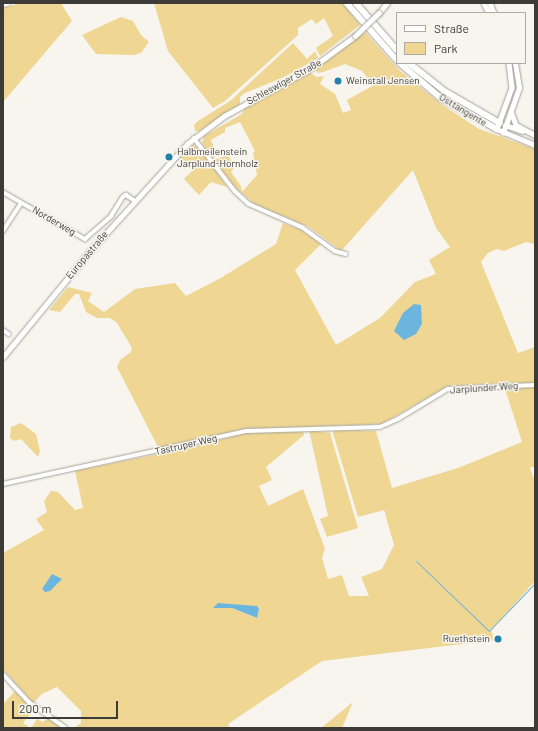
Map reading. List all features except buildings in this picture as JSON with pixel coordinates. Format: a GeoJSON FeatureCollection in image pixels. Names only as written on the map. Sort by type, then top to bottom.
{"type":"FeatureCollection","features":[{"type":"Feature","properties":{"kind":"highway"},"geometry":{"type":"LineString","coordinates":[[3,4],[7,3]]}},
{"type":"Feature","properties":{"kind":"highway"},"geometry":{"type":"LineString","coordinates":[[356,3],[396,49]]}},
{"type":"Feature","properties":{"kind":"highway"},"geometry":{"type":"LineString","coordinates":[[348,4],[396,59]]}},
{"type":"Feature","properties":{"kind":"highway","name":"Osttangente"},"geometry":{"type":"LineString","coordinates":[[401,64],[441,98],[496,129]]}},
{"type":"Feature","properties":{"kind":"highway","name":"Osttangente"},"geometry":{"type":"LineString","coordinates":[[410,64],[452,96],[500,123]]}},
{"type":"Feature","properties":{"kind":"main road","name":"Schleswiger Straße"},"geometry":{"type":"LineString","coordinates":[[174,156],[194,138],[238,108],[310,69],[354,36],[379,13],[387,3]]}},
{"type":"Feature","properties":{"kind":"main road"},"geometry":{"type":"LineString","coordinates":[[484,3],[488,12]]}},
{"type":"Feature","properties":{"kind":"main road"},"geometry":{"type":"LineString","coordinates":[[496,129],[500,123],[512,88],[509,64]]}},
{"type":"Feature","properties":{"kind":"main road"},"geometry":{"type":"LineString","coordinates":[[504,133],[519,88],[515,64]]}},
{"type":"Feature","properties":{"kind":"main road"},"geometry":{"type":"LineString","coordinates":[[512,109],[516,125],[535,135]]}},
{"type":"Feature","properties":{"kind":"main road","name":"Osttangente"},"geometry":{"type":"LineString","coordinates":[[500,123],[535,135]]}},
{"type":"Feature","properties":{"kind":"main road","name":"Osttangente"},"geometry":{"type":"LineString","coordinates":[[496,129],[535,145]]}},
{"type":"Feature","properties":{"kind":"main road","name":"Europastraße"},"geometry":{"type":"LineString","coordinates":[[3,357],[134,200],[174,156]]}},
{"type":"Feature","properties":{"kind":"street"},"geometry":{"type":"LineString","coordinates":[[194,138],[234,192],[249,204],[302,227],[335,251],[346,254]]}},
{"type":"Feature","properties":{"kind":"street","name":"Norderweg"},"geometry":{"type":"LineString","coordinates":[[3,192],[85,238],[110,216],[123,197],[126,195],[134,200]]}},
{"type":"Feature","properties":{"kind":"street"},"geometry":{"type":"LineString","coordinates":[[3,231],[21,203]]}},
{"type":"Feature","properties":{"kind":"street"},"geometry":{"type":"LineString","coordinates":[[3,330],[9,334]]}},
{"type":"Feature","properties":{"kind":"street","name":"Jarplunder Weg"},"geometry":{"type":"LineString","coordinates":[[370,428],[391,423],[448,389],[535,385]]}},
{"type":"Feature","properties":{"kind":"street","name":"Tastruper Weg"},"geometry":{"type":"LineString","coordinates":[[3,484],[246,431],[370,428]]}},
{"type":"Feature","properties":{"kind":"street"},"geometry":{"type":"LineString","coordinates":[[3,674],[29,702],[66,728]]}},
{"type":"Feature","properties":{"kind":"green space"},"geometry":{"type":"Polygon","coordinates":[[[20,3],[61,3],[72,21],[3,102],[3,8],[20,3]]]}},
{"type":"Feature","properties":{"kind":"green space"},"geometry":{"type":"Polygon","coordinates":[[[154,3],[343,3],[360,25],[320,56],[316,48],[333,36],[324,18],[316,24],[312,19],[298,28],[298,35],[225,101],[213,108],[168,51],[154,3]]]}},
{"type":"Feature","properties":{"kind":"green space"},"geometry":{"type":"Polygon","coordinates":[[[121,17],[133,21],[141,35],[149,42],[141,53],[133,55],[96,54],[82,35],[121,17]]]}},
{"type":"Feature","properties":{"kind":"green space"},"geometry":{"type":"Polygon","coordinates":[[[365,32],[399,70],[441,104],[479,129],[535,149],[535,244],[526,242],[504,251],[497,249],[488,253],[481,262],[518,353],[535,347],[535,383],[448,386],[382,424],[239,430],[159,449],[117,367],[120,360],[131,352],[132,348],[117,323],[110,318],[97,318],[86,312],[79,294],[75,294],[60,312],[49,310],[68,287],[92,293],[88,301],[104,312],[135,289],[175,283],[186,296],[219,279],[276,244],[283,223],[301,230],[321,244],[295,270],[336,345],[380,318],[415,282],[436,274],[429,260],[450,247],[436,228],[413,170],[341,251],[309,227],[254,204],[234,186],[214,160],[228,155],[235,167],[231,172],[241,186],[242,192],[257,175],[253,153],[255,151],[240,122],[225,128],[225,132],[211,140],[217,155],[212,158],[202,143],[204,136],[242,114],[245,107],[310,73],[317,77],[324,76],[320,84],[335,94],[343,113],[351,110],[347,100],[374,85],[362,71],[345,64],[323,72],[317,73],[316,69],[365,32]]]}},
{"type":"Feature","properties":{"kind":"green space"},"geometry":{"type":"Polygon","coordinates":[[[293,43],[307,59],[315,51],[318,58],[284,77],[243,94],[240,97],[240,104],[199,131],[195,131],[194,125],[198,121],[230,101],[293,43]]]}},
{"type":"Feature","properties":{"kind":"green space"},"geometry":{"type":"Polygon","coordinates":[[[193,145],[200,148],[227,187],[211,182],[199,195],[184,179],[193,170],[180,157],[193,145]]]}},
{"type":"Feature","properties":{"kind":"green space"},"geometry":{"type":"Polygon","coordinates":[[[535,387],[535,466],[530,468],[535,482],[535,581],[491,631],[495,640],[322,661],[228,724],[230,728],[74,728],[81,723],[81,711],[57,687],[42,694],[33,703],[3,669],[3,553],[44,530],[36,519],[47,512],[44,501],[51,491],[58,492],[75,510],[83,508],[75,471],[192,447],[246,433],[303,431],[304,435],[266,467],[272,480],[259,486],[268,506],[303,489],[325,549],[322,558],[328,579],[342,575],[349,596],[369,596],[361,577],[382,569],[394,545],[384,510],[358,517],[333,433],[335,430],[376,431],[392,488],[458,468],[522,442],[505,389],[535,387]],[[257,606],[213,608],[232,608],[257,618],[259,609],[257,606]]]}},
{"type":"Feature","properties":{"kind":"green space"},"geometry":{"type":"Polygon","coordinates":[[[21,423],[36,434],[40,451],[38,457],[21,439],[14,441],[10,438],[11,427],[21,423]]]}},
{"type":"Feature","properties":{"kind":"green space"},"geometry":{"type":"Polygon","coordinates":[[[309,430],[330,433],[358,528],[327,537],[320,519],[328,516],[309,430]]]}},
{"type":"Feature","properties":{"kind":"green space"},"geometry":{"type":"Polygon","coordinates":[[[15,691],[34,709],[23,723],[30,728],[3,728],[3,704],[15,691]]]}},
{"type":"Feature","properties":{"kind":"green space"},"geometry":{"type":"Polygon","coordinates":[[[353,702],[342,728],[321,728],[353,702]]]}},
{"type":"Feature","properties":{"kind":"green space"},"geometry":{"type":"Polygon","coordinates":[[[48,718],[62,728],[31,728],[37,719],[43,722],[48,718]]]}},
{"type":"Feature","properties":{"kind":"water"},"geometry":{"type":"Polygon","coordinates":[[[414,304],[421,305],[422,324],[416,334],[404,340],[394,331],[403,313],[414,304]]]}},
{"type":"Feature","properties":{"kind":"water"},"geometry":{"type":"Polygon","coordinates":[[[52,574],[62,579],[50,591],[45,592],[42,589],[52,574]]]}},
{"type":"Feature","properties":{"kind":"water"},"geometry":{"type":"Polygon","coordinates":[[[218,603],[257,606],[259,609],[257,618],[232,608],[213,608],[218,603]]]}},
{"type":"Feature","properties":{"kind":"waterway"},"geometry":{"type":"LineString","coordinates":[[416,561],[489,631],[535,583]]}},
{"type":"Feature","properties":{"kind":"place","name":"Weinstall Jensen"},"geometry":{"type":"Point","coordinates":[338,81]}},
{"type":"Feature","properties":{"kind":"place","name":"Halbmeilenstein Jarplund-Hornholz"},"geometry":{"type":"Point","coordinates":[169,157]}},
{"type":"Feature","properties":{"kind":"place","name":"Ruethstein"},"geometry":{"type":"Point","coordinates":[498,639]}}]}
